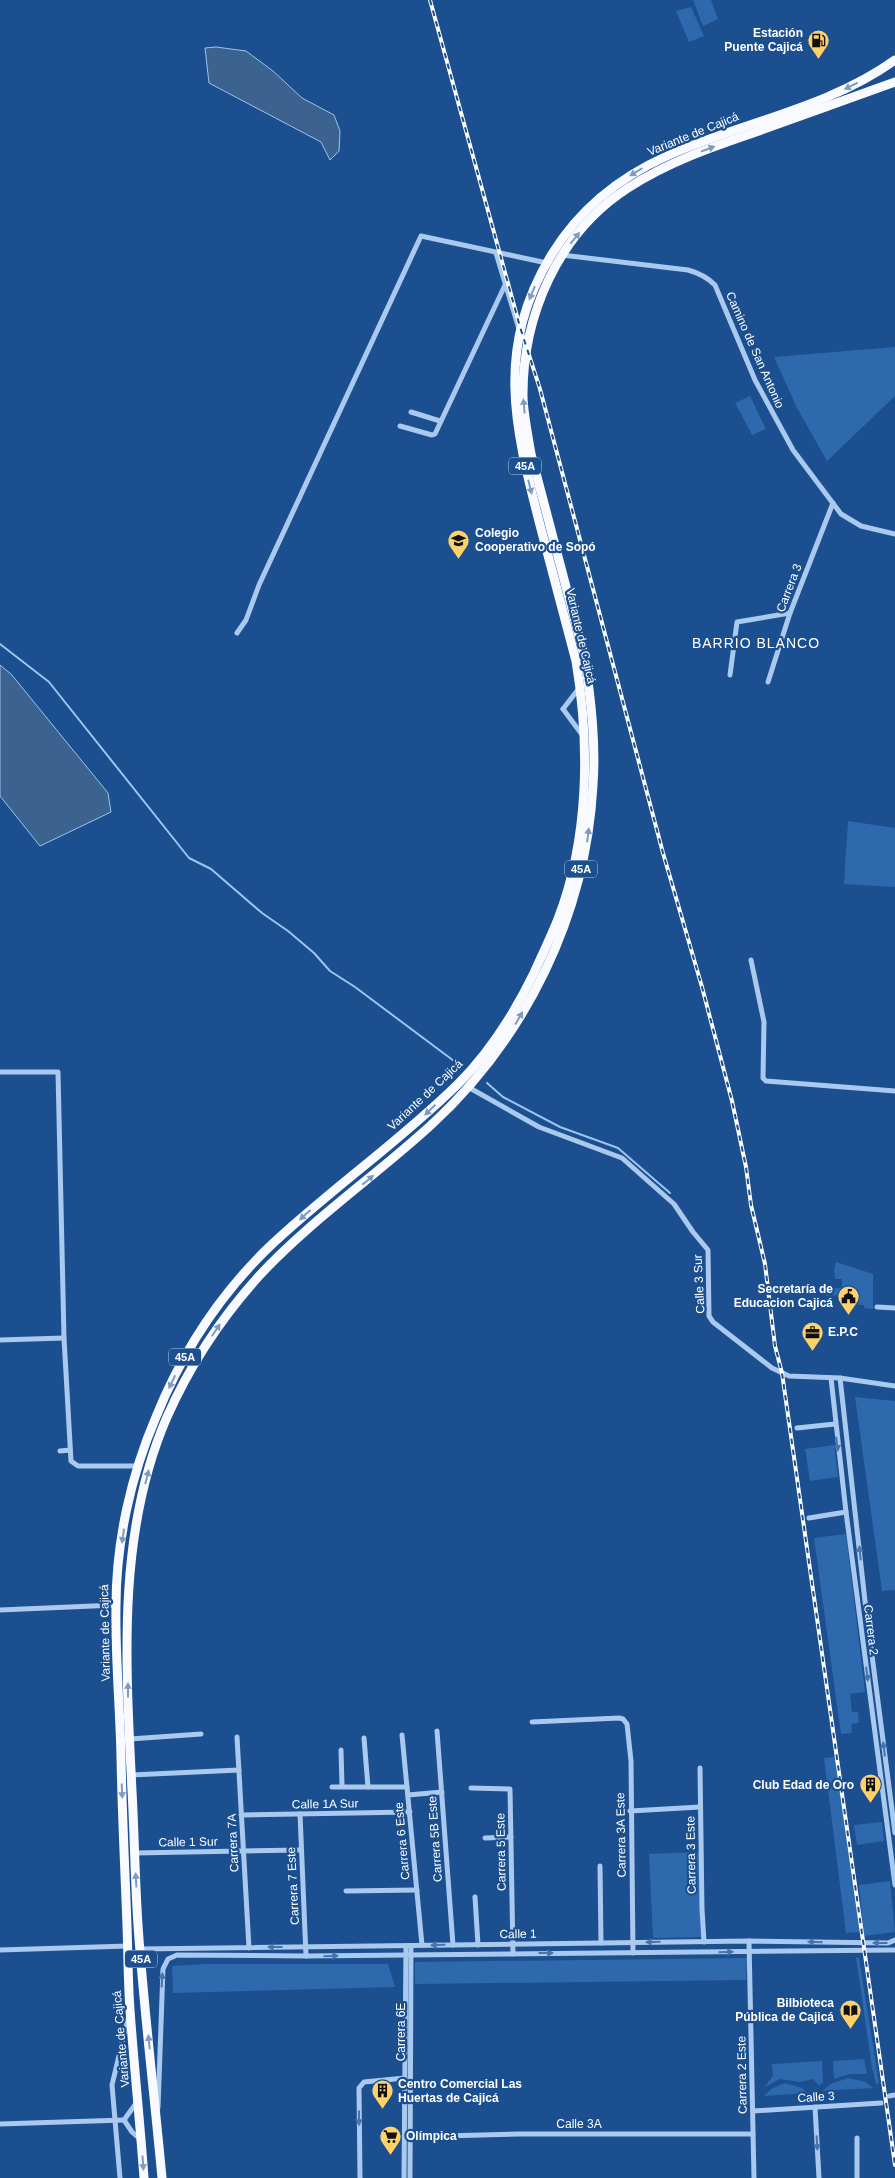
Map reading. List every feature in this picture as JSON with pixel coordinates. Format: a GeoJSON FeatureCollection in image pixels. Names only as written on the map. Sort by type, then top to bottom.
{"type":"FeatureCollection","features":[{"type":"Feature","properties":{"kind":"highway","name":"Variante de Cajicá"},"geometry":{"type":"LineString","coordinates":[[144,2178],[139,2099],[130,2008],[116,1605],[124,1523],[138,1466],[156,1415],[177,1372],[206,1323],[232,1288],[265,1251],[314,1207],[468,1082],[482,1055],[526,990],[560,915],[577,849],[584,792],[585,738],[581,687],[576,661],[520,445],[514,398],[515,362],[527,305],[547,263],[575,221],[617,184],[638,170],[692,145],[843,90],[895,60]]}},
{"type":"Feature","properties":{"kind":"highway","name":"Variante de Cajicá"},"geometry":{"type":"LineString","coordinates":[[162,2176],[140,1950],[131,1775],[128,1605],[136,1523],[156,1445],[187,1376],[224,1318],[260,1275],[311,1228],[428,1128],[468,1082],[492,1058],[515,1026],[552,958],[568,917],[587,843],[594,784],[592,705],[585,659],[531,454],[523,399],[526,346],[531,324],[550,276],[574,237],[611,201],[628,188],[661,169],[709,148],[895,82]]}},
{"type":"Feature","properties":{"kind":"street"},"geometry":{"type":"LineString","coordinates":[[238,633],[244,626],[258,585],[421,236],[547,263]]}},
{"type":"Feature","properties":{"kind":"street"},"geometry":{"type":"LineString","coordinates":[[496,253],[520,332]]}},
{"type":"Feature","properties":{"kind":"street","name":"Camino de San Antonio"},"geometry":{"type":"LineString","coordinates":[[562,255],[688,270],[698,273],[711,281],[715,285],[755,380],[787,442],[833,503],[850,521],[861,526],[895,534]]}},
{"type":"Feature","properties":{"kind":"street"},"geometry":{"type":"LineString","coordinates":[[400,426],[434,435],[506,283]]}},
{"type":"Feature","properties":{"kind":"street"},"geometry":{"type":"LineString","coordinates":[[411,412],[440,421]]}},
{"type":"Feature","properties":{"kind":"street","name":"Carrera 3"},"geometry":{"type":"LineString","coordinates":[[768,682],[790,613],[833,503]]}},
{"type":"Feature","properties":{"kind":"street"},"geometry":{"type":"LineString","coordinates":[[730,675],[737,622],[790,613]]}},
{"type":"Feature","properties":{"kind":"street"},"geometry":{"type":"LineString","coordinates":[[581,687],[560,709],[585,738]]}},
{"type":"Feature","properties":{"kind":"street"},"geometry":{"type":"LineString","coordinates":[[751,960],[764,1022],[763,1078],[766,1081],[895,1091]]}},
{"type":"Feature","properties":{"kind":"street"},"geometry":{"type":"LineString","coordinates":[[0,1072],[58,1072],[64,1338],[71,1461],[78,1466],[138,1466]]}},
{"type":"Feature","properties":{"kind":"street","name":"Calle 3 Sur"},"geometry":{"type":"LineString","coordinates":[[468,1082],[539,1127],[622,1158],[674,1204],[708,1250],[708,1311],[713,1322],[772,1368],[789,1376],[840,1378],[895,1386]]}},
{"type":"Feature","properties":{"kind":"street"},"geometry":{"type":"LineString","coordinates":[[877,1307],[895,1308]]}},
{"type":"Feature","properties":{"kind":"street"},"geometry":{"type":"LineString","coordinates":[[0,1340],[64,1338]]}},
{"type":"Feature","properties":{"kind":"street","name":"Carrera 2"},"geometry":{"type":"LineString","coordinates":[[831,1378],[846,1512],[895,1885]]}},
{"type":"Feature","properties":{"kind":"street"},"geometry":{"type":"LineString","coordinates":[[840,1378],[865,1601],[892,1788],[895,1832]]}},
{"type":"Feature","properties":{"kind":"street"},"geometry":{"type":"LineString","coordinates":[[797,1428],[835,1424]]}},
{"type":"Feature","properties":{"kind":"street"},"geometry":{"type":"LineString","coordinates":[[60,1451],[70,1450]]}},
{"type":"Feature","properties":{"kind":"street"},"geometry":{"type":"LineString","coordinates":[[809,1518],[846,1512]]}},
{"type":"Feature","properties":{"kind":"street"},"geometry":{"type":"LineString","coordinates":[[0,1610],[116,1605]]}},
{"type":"Feature","properties":{"kind":"street","name":"Carrera 3A Este"},"geometry":{"type":"LineString","coordinates":[[532,1722],[623,1719],[628,1724],[631,1761],[630,1811],[633,1953]]}},
{"type":"Feature","properties":{"kind":"street","name":"Carrera 5B Este"},"geometry":{"type":"LineString","coordinates":[[437,1731],[454,1945]]}},
{"type":"Feature","properties":{"kind":"street"},"geometry":{"type":"LineString","coordinates":[[130,1738],[201,1734]]}},
{"type":"Feature","properties":{"kind":"street","name":"Carrera 6 Este"},"geometry":{"type":"LineString","coordinates":[[402,1735],[422,1946]]}},
{"type":"Feature","properties":{"kind":"street","name":"Carrera 7A"},"geometry":{"type":"LineString","coordinates":[[237,1737],[249,1948]]}},
{"type":"Feature","properties":{"kind":"street"},"geometry":{"type":"LineString","coordinates":[[364,1738],[368,1787]]}},
{"type":"Feature","properties":{"kind":"street"},"geometry":{"type":"LineString","coordinates":[[341,1750],[342,1785]]}},
{"type":"Feature","properties":{"kind":"street","name":"Carrera 3 Este"},"geometry":{"type":"LineString","coordinates":[[700,1768],[704,1942]]}},
{"type":"Feature","properties":{"kind":"street"},"geometry":{"type":"LineString","coordinates":[[131,1775],[239,1770]]}},
{"type":"Feature","properties":{"kind":"street"},"geometry":{"type":"LineString","coordinates":[[332,1787],[342,1785],[407,1787]]}},
{"type":"Feature","properties":{"kind":"street","name":"Carrera 5 Este"},"geometry":{"type":"LineString","coordinates":[[471,1788],[510,1790],[513,1954]]}},
{"type":"Feature","properties":{"kind":"street"},"geometry":{"type":"LineString","coordinates":[[408,1795],[442,1792]]}},
{"type":"Feature","properties":{"kind":"street"},"geometry":{"type":"LineString","coordinates":[[630,1811],[700,1808]]}},
{"type":"Feature","properties":{"kind":"street","name":"Calle 1A Sur"},"geometry":{"type":"LineString","coordinates":[[242,1815],[410,1812]]}},
{"type":"Feature","properties":{"kind":"street","name":"Carrera 7 Este"},"geometry":{"type":"LineString","coordinates":[[300,1814],[306,1956]]}},
{"type":"Feature","properties":{"kind":"street"},"geometry":{"type":"LineString","coordinates":[[485,1838],[511,1837]]}},
{"type":"Feature","properties":{"kind":"street","name":"Calle 1 Sur"},"geometry":{"type":"LineString","coordinates":[[135,1853],[301,1850]]}},
{"type":"Feature","properties":{"kind":"street"},"geometry":{"type":"LineString","coordinates":[[600,1866],[601,1943]]}},
{"type":"Feature","properties":{"kind":"street"},"geometry":{"type":"LineString","coordinates":[[346,1892],[417,1890]]}},
{"type":"Feature","properties":{"kind":"street"},"geometry":{"type":"LineString","coordinates":[[475,1897],[478,1945]]}},
{"type":"Feature","properties":{"kind":"street","name":"Calle 1"},"geometry":{"type":"LineString","coordinates":[[140,1950],[749,1941],[888,1943],[895,1940]]}},
{"type":"Feature","properties":{"kind":"street","name":"Carrera 2 Este"},"geometry":{"type":"LineString","coordinates":[[749,1941],[754,2178]]}},
{"type":"Feature","properties":{"kind":"street"},"geometry":{"type":"LineString","coordinates":[[0,1950],[128,1946]]}},
{"type":"Feature","properties":{"kind":"street","name":"Carrera 6E"},"geometry":{"type":"LineString","coordinates":[[404,2178],[407,2137],[408,1946]]}},
{"type":"Feature","properties":{"kind":"street","name":"Calle 1"},"geometry":{"type":"LineString","coordinates":[[157,2116],[160,2098],[159,2054],[163,1969],[168,1960],[177,1955],[306,1956],[895,1950]]}},
{"type":"Feature","properties":{"kind":"street","name":"Carrera 6E"},"geometry":{"type":"LineString","coordinates":[[408,1955],[405,2078],[410,2178]]}},
{"type":"Feature","properties":{"kind":"street"},"geometry":{"type":"LineString","coordinates":[[120,2178],[112,2085],[130,2008]]}},
{"type":"Feature","properties":{"kind":"street"},"geometry":{"type":"LineString","coordinates":[[360,2178],[359,2088],[364,2082],[405,2078]]}},
{"type":"Feature","properties":{"kind":"street"},"geometry":{"type":"LineString","coordinates":[[124,2120],[139,2099]]}},
{"type":"Feature","properties":{"kind":"street","name":"Calle 3"},"geometry":{"type":"LineString","coordinates":[[753,2111],[881,2103]]}},
{"type":"Feature","properties":{"kind":"street"},"geometry":{"type":"LineString","coordinates":[[815,2107],[819,2178]]}},
{"type":"Feature","properties":{"kind":"street"},"geometry":{"type":"LineString","coordinates":[[0,2124],[124,2120]]}},
{"type":"Feature","properties":{"kind":"street"},"geometry":{"type":"LineString","coordinates":[[124,2120],[132,2132],[142,2141]]}},
{"type":"Feature","properties":{"kind":"street","name":"Calle 3A"},"geometry":{"type":"LineString","coordinates":[[407,2137],[519,2134],[753,2134]]}},
{"type":"Feature","properties":{"kind":"street"},"geometry":{"type":"LineString","coordinates":[[856,2138],[858,2178]]}},
{"type":"Feature","properties":{"kind":"shaded area"},"geometry":{"type":"Polygon","coordinates":[[[693,0],[711,0],[718,19],[703,26],[693,0]]]}},
{"type":"Feature","properties":{"kind":"shaded area"},"geometry":{"type":"Polygon","coordinates":[[[691,7],[704,36],[689,42],[676,11],[691,7]]]}},
{"type":"Feature","properties":{"kind":"shaded area"},"geometry":{"type":"Polygon","coordinates":[[[216,47],[246,51],[273,71],[302,98],[334,115],[340,131],[339,151],[330,160],[321,142],[209,83],[205,48],[216,47]]]}},
{"type":"Feature","properties":{"kind":"shaded area"},"geometry":{"type":"Polygon","coordinates":[[[895,347],[895,396],[827,461],[797,408],[774,357],[895,347]]]}},
{"type":"Feature","properties":{"kind":"shaded area"},"geometry":{"type":"Polygon","coordinates":[[[750,396],[766,429],[752,435],[735,403],[750,396]]]}},
{"type":"Feature","properties":{"kind":"shaded area"},"geometry":{"type":"Polygon","coordinates":[[[0,665],[11,674],[108,793],[111,812],[40,846],[0,796],[0,665]]]}},
{"type":"Feature","properties":{"kind":"shaded area"},"geometry":{"type":"Polygon","coordinates":[[[848,821],[895,828],[895,887],[844,884],[848,821]]]}},
{"type":"Feature","properties":{"kind":"shaded area"},"geometry":{"type":"Polygon","coordinates":[[[836,1262],[873,1274],[873,1309],[864,1308],[864,1305],[859,1305],[858,1302],[852,1302],[851,1298],[847,1299],[846,1294],[826,1296],[827,1289],[842,1288],[842,1279],[835,1279],[834,1269],[836,1262]]]}},
{"type":"Feature","properties":{"kind":"shaded area"},"geometry":{"type":"Polygon","coordinates":[[[855,1397],[895,1401],[895,1590],[882,1591],[855,1397]]]}},
{"type":"Feature","properties":{"kind":"shaded area"},"geometry":{"type":"Polygon","coordinates":[[[834,1445],[838,1477],[810,1481],[805,1449],[834,1445]]]}},
{"type":"Feature","properties":{"kind":"shaded area"},"geometry":{"type":"Polygon","coordinates":[[[846,1534],[865,1692],[850,1694],[852,1712],[858,1712],[859,1723],[851,1724],[852,1733],[841,1734],[814,1538],[846,1534]]]}},
{"type":"Feature","properties":{"kind":"shaded area"},"geometry":{"type":"Polygon","coordinates":[[[835,1757],[860,1932],[846,1933],[824,1758],[835,1757]]]}},
{"type":"Feature","properties":{"kind":"shaded area"},"geometry":{"type":"Polygon","coordinates":[[[882,1822],[884,1841],[857,1845],[854,1825],[882,1822]]]}},
{"type":"Feature","properties":{"kind":"shaded area"},"geometry":{"type":"Polygon","coordinates":[[[699,1852],[701,1937],[653,1938],[649,1854],[699,1852]]]}},
{"type":"Feature","properties":{"kind":"shaded area"},"geometry":{"type":"Polygon","coordinates":[[[890,1881],[895,1932],[864,1936],[859,1885],[890,1881]]]}},
{"type":"Feature","properties":{"kind":"shaded area"},"geometry":{"type":"Polygon","coordinates":[[[856,1957],[859,1958],[879,2083],[876,2084],[872,2068],[856,1957]]]}},
{"type":"Feature","properties":{"kind":"shaded area"},"geometry":{"type":"Polygon","coordinates":[[[747,1958],[746,1980],[415,1984],[415,1962],[747,1958]]]}},
{"type":"Feature","properties":{"kind":"shaded area"},"geometry":{"type":"Polygon","coordinates":[[[205,1964],[388,1964],[395,1987],[173,1993],[172,1966],[205,1964]]]}},
{"type":"Feature","properties":{"kind":"shaded area"},"geometry":{"type":"Polygon","coordinates":[[[864,2059],[867,2074],[850,2074],[834,2079],[833,2061],[864,2059]]]}},
{"type":"Feature","properties":{"kind":"shaded area"},"geometry":{"type":"Polygon","coordinates":[[[822,2061],[823,2083],[819,2085],[813,2079],[800,2082],[780,2079],[765,2087],[773,2075],[772,2064],[822,2061]]]}},
{"type":"Feature","properties":{"kind":"shaded area"},"geometry":{"type":"Polygon","coordinates":[[[848,2078],[866,2082],[873,2088],[822,2091],[831,2084],[848,2078]]]}},
{"type":"Feature","properties":{"kind":"shaded area"},"geometry":{"type":"Polygon","coordinates":[[[785,2083],[802,2088],[807,2093],[764,2096],[771,2089],[785,2083]]]}},
{"type":"Feature","properties":{"kind":"waterway"},"geometry":{"type":"LineString","coordinates":[[0,644],[49,682],[189,858],[211,869],[262,913],[288,931],[314,953],[330,971],[355,987],[462,1067]]}},
{"type":"Feature","properties":{"kind":"waterway"},"geometry":{"type":"LineString","coordinates":[[487,1083],[503,1097],[560,1127],[618,1148],[670,1193]]}},
{"type":"Feature","properties":{"kind":"railway"},"geometry":{"type":"LineString","coordinates":[[430,0],[520,327],[540,389],[663,853],[702,987],[732,1101],[746,1167],[751,1205],[765,1264],[775,1346],[782,1373],[895,2165]]}},
{"type":"Feature","properties":{"kind":"place","name":"Estación Puente Cajicá"},"geometry":{"type":"Point","coordinates":[819,59]}},
{"type":"Feature","properties":{"kind":"place","name":"Colegio Cooperativo de Sopó"},"geometry":{"type":"Point","coordinates":[459,559]}},
{"type":"Feature","properties":{"kind":"place","name":"Secretaría de Educacion Cajicá"},"geometry":{"type":"Point","coordinates":[849,1315]}},
{"type":"Feature","properties":{"kind":"place","name":"E.P.C"},"geometry":{"type":"Point","coordinates":[812,1351]}},
{"type":"Feature","properties":{"kind":"place","name":"Club Edad de Oro"},"geometry":{"type":"Point","coordinates":[870,1804]}},
{"type":"Feature","properties":{"kind":"place","name":"Bilbioteca Pública de Cajicá"},"geometry":{"type":"Point","coordinates":[850,2029]}},
{"type":"Feature","properties":{"kind":"place","name":"Centro Comercial Las Huertas de Cajicá"},"geometry":{"type":"Point","coordinates":[382,2110]}},
{"type":"Feature","properties":{"kind":"place","name":"Olímpica"},"geometry":{"type":"Point","coordinates":[390,2155]}},
{"type":"Feature","properties":{"kind":"district","name":"BARRIO BLANCO"},"geometry":{"type":"Point","coordinates":[756,643]}}]}
